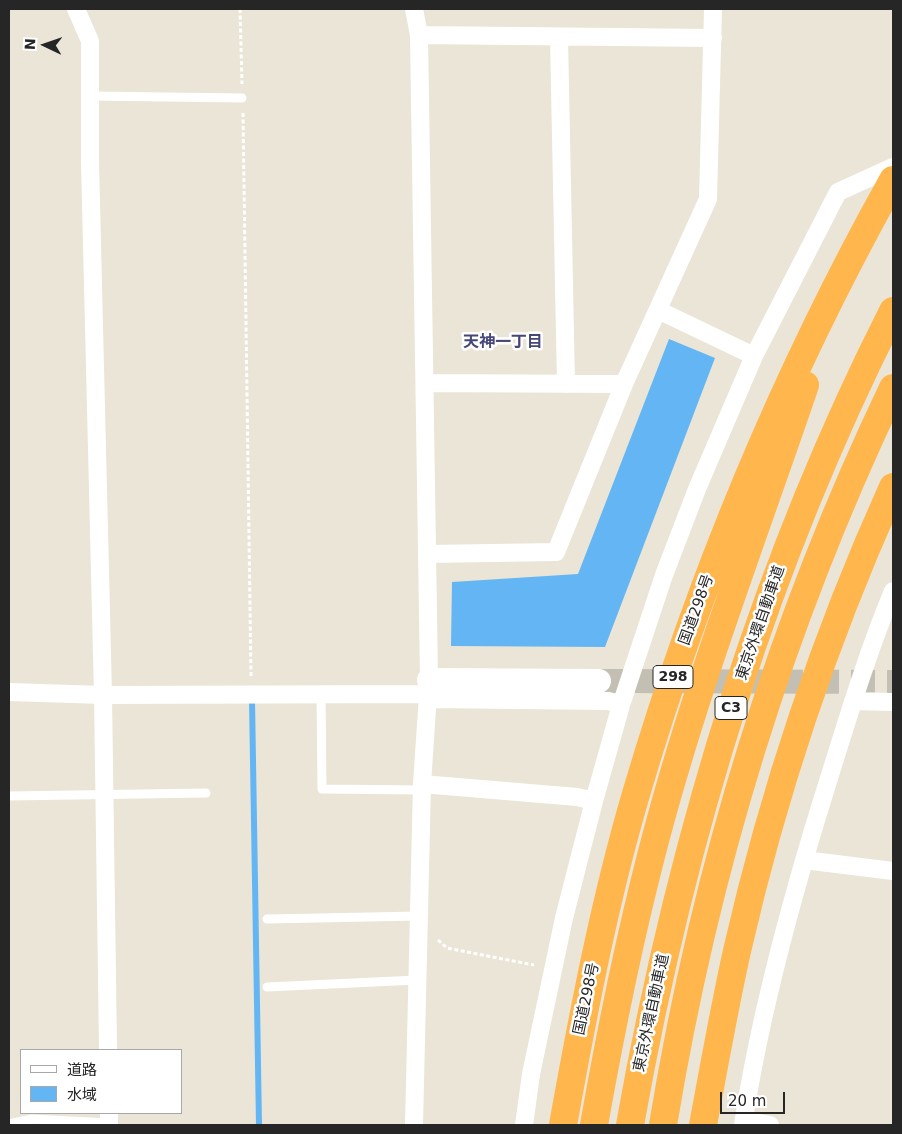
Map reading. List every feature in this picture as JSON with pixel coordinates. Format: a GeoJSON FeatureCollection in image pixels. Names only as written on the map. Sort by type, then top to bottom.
{"type":"FeatureCollection","features":[{"type":"Feature","properties":{"kind":"highway","name":"国道298号"},"geometry":{"type":"LineString","coordinates":[[564,1125],[601,933],[635,797],[663,705],[704,588],[752,465],[808,343],[853,252],[893,180]]}},
{"type":"Feature","properties":{"kind":"highway","name":"298"},"geometry":{"type":"LineString","coordinates":[[594,1125],[625,964],[651,855],[712,657],[853,252]]}},
{"type":"Feature","properties":{"kind":"highway","name":"東京外環自動車道"},"geometry":{"type":"LineString","coordinates":[[630,1125],[660,970],[692,837],[730,709],[781,565],[828,449],[893,311]]}},
{"type":"Feature","properties":{"kind":"highway","name":"東京外環自動車道"},"geometry":{"type":"LineString","coordinates":[[663,1125],[690,975],[725,840],[762,713],[812,573],[863,451],[893,388]]}},
{"type":"Feature","properties":{"kind":"highway"},"geometry":{"type":"LineString","coordinates":[[703,1125],[737,951],[774,812],[817,675],[866,546],[893,487]]}},
{"type":"Feature","properties":{"kind":"street"},"geometry":{"type":"LineString","coordinates":[[76,9],[90,41],[90,162],[103,695],[108,1049]]}},
{"type":"Feature","properties":{"kind":"street"},"geometry":{"type":"LineString","coordinates":[[414,9],[419,34],[429,691],[422,787],[414,1125]]}},
{"type":"Feature","properties":{"kind":"street"},"geometry":{"type":"LineString","coordinates":[[428,554],[556,552],[624,384],[708,199],[713,9]]}},
{"type":"Feature","properties":{"kind":"street"},"geometry":{"type":"LineString","coordinates":[[419,34],[559,38],[713,38]]}},
{"type":"Feature","properties":{"kind":"street"},"geometry":{"type":"LineString","coordinates":[[559,38],[566,384]]}},
{"type":"Feature","properties":{"kind":"street"},"geometry":{"type":"LineString","coordinates":[[524,1125],[532,1074],[564,918],[594,801],[622,704],[664,576],[697,489],[754,356],[838,192],[893,167]]}},
{"type":"Feature","properties":{"kind":"street"},"geometry":{"type":"LineString","coordinates":[[658,310],[754,356]]}},
{"type":"Feature","properties":{"kind":"street"},"geometry":{"type":"LineString","coordinates":[[425,383],[624,384]]}},
{"type":"Feature","properties":{"kind":"street"},"geometry":{"type":"LineString","coordinates":[[770,1125],[744,1123],[778,957],[804,860],[853,701],[893,591]]}},
{"type":"Feature","properties":{"kind":"street"},"geometry":{"type":"LineString","coordinates":[[9,692],[103,695],[321,694],[429,691],[599,681]]}},
{"type":"Feature","properties":{"kind":"street"},"geometry":{"type":"LineString","coordinates":[[429,691],[609,701],[622,704]]}},
{"type":"Feature","properties":{"kind":"street"},"geometry":{"type":"LineString","coordinates":[[853,701],[893,702]]}},
{"type":"Feature","properties":{"kind":"street"},"geometry":{"type":"LineString","coordinates":[[422,787],[577,797],[594,801]]}},
{"type":"Feature","properties":{"kind":"street"},"geometry":{"type":"LineString","coordinates":[[804,860],[893,871]]}},
{"type":"Feature","properties":{"kind":"lane"},"geometry":{"type":"LineString","coordinates":[[91,96],[242,98]]}},
{"type":"Feature","properties":{"kind":"lane"},"geometry":{"type":"LineString","coordinates":[[321,694],[322,789],[422,787]]}},
{"type":"Feature","properties":{"kind":"lane"},"geometry":{"type":"LineString","coordinates":[[9,796],[206,793]]}},
{"type":"Feature","properties":{"kind":"lane"},"geometry":{"type":"LineString","coordinates":[[267,919],[418,918]]}},
{"type":"Feature","properties":{"kind":"lane"},"geometry":{"type":"LineString","coordinates":[[267,987],[417,980]]}},
{"type":"Feature","properties":{"kind":"lane"},"geometry":{"type":"LineString","coordinates":[[9,1124],[32,1119],[109,1120]]}},
{"type":"Feature","properties":{"kind":"path"},"geometry":{"type":"LineString","coordinates":[[240,9],[251,695]]}},
{"type":"Feature","properties":{"kind":"path"},"geometry":{"type":"LineString","coordinates":[[418,918],[432,920],[435,935],[440,944],[448,948],[534,966]]}},
{"type":"Feature","properties":{"kind":"water"},"geometry":{"type":"Polygon","coordinates":[[[669,339],[715,358],[605,647],[451,646],[452,582],[578,574],[669,339]]]}},
{"type":"Feature","properties":{"kind":"waterway"},"geometry":{"type":"LineString","coordinates":[[252,700],[259,1125]]}},
{"type":"Feature","properties":{"kind":"tunnel"},"geometry":{"type":"LineString","coordinates":[[599,681],[893,682]]}},
{"type":"Feature","properties":{"kind":"district","name":"天神一丁目"},"geometry":{"type":"Point","coordinates":[503,343]}}]}
